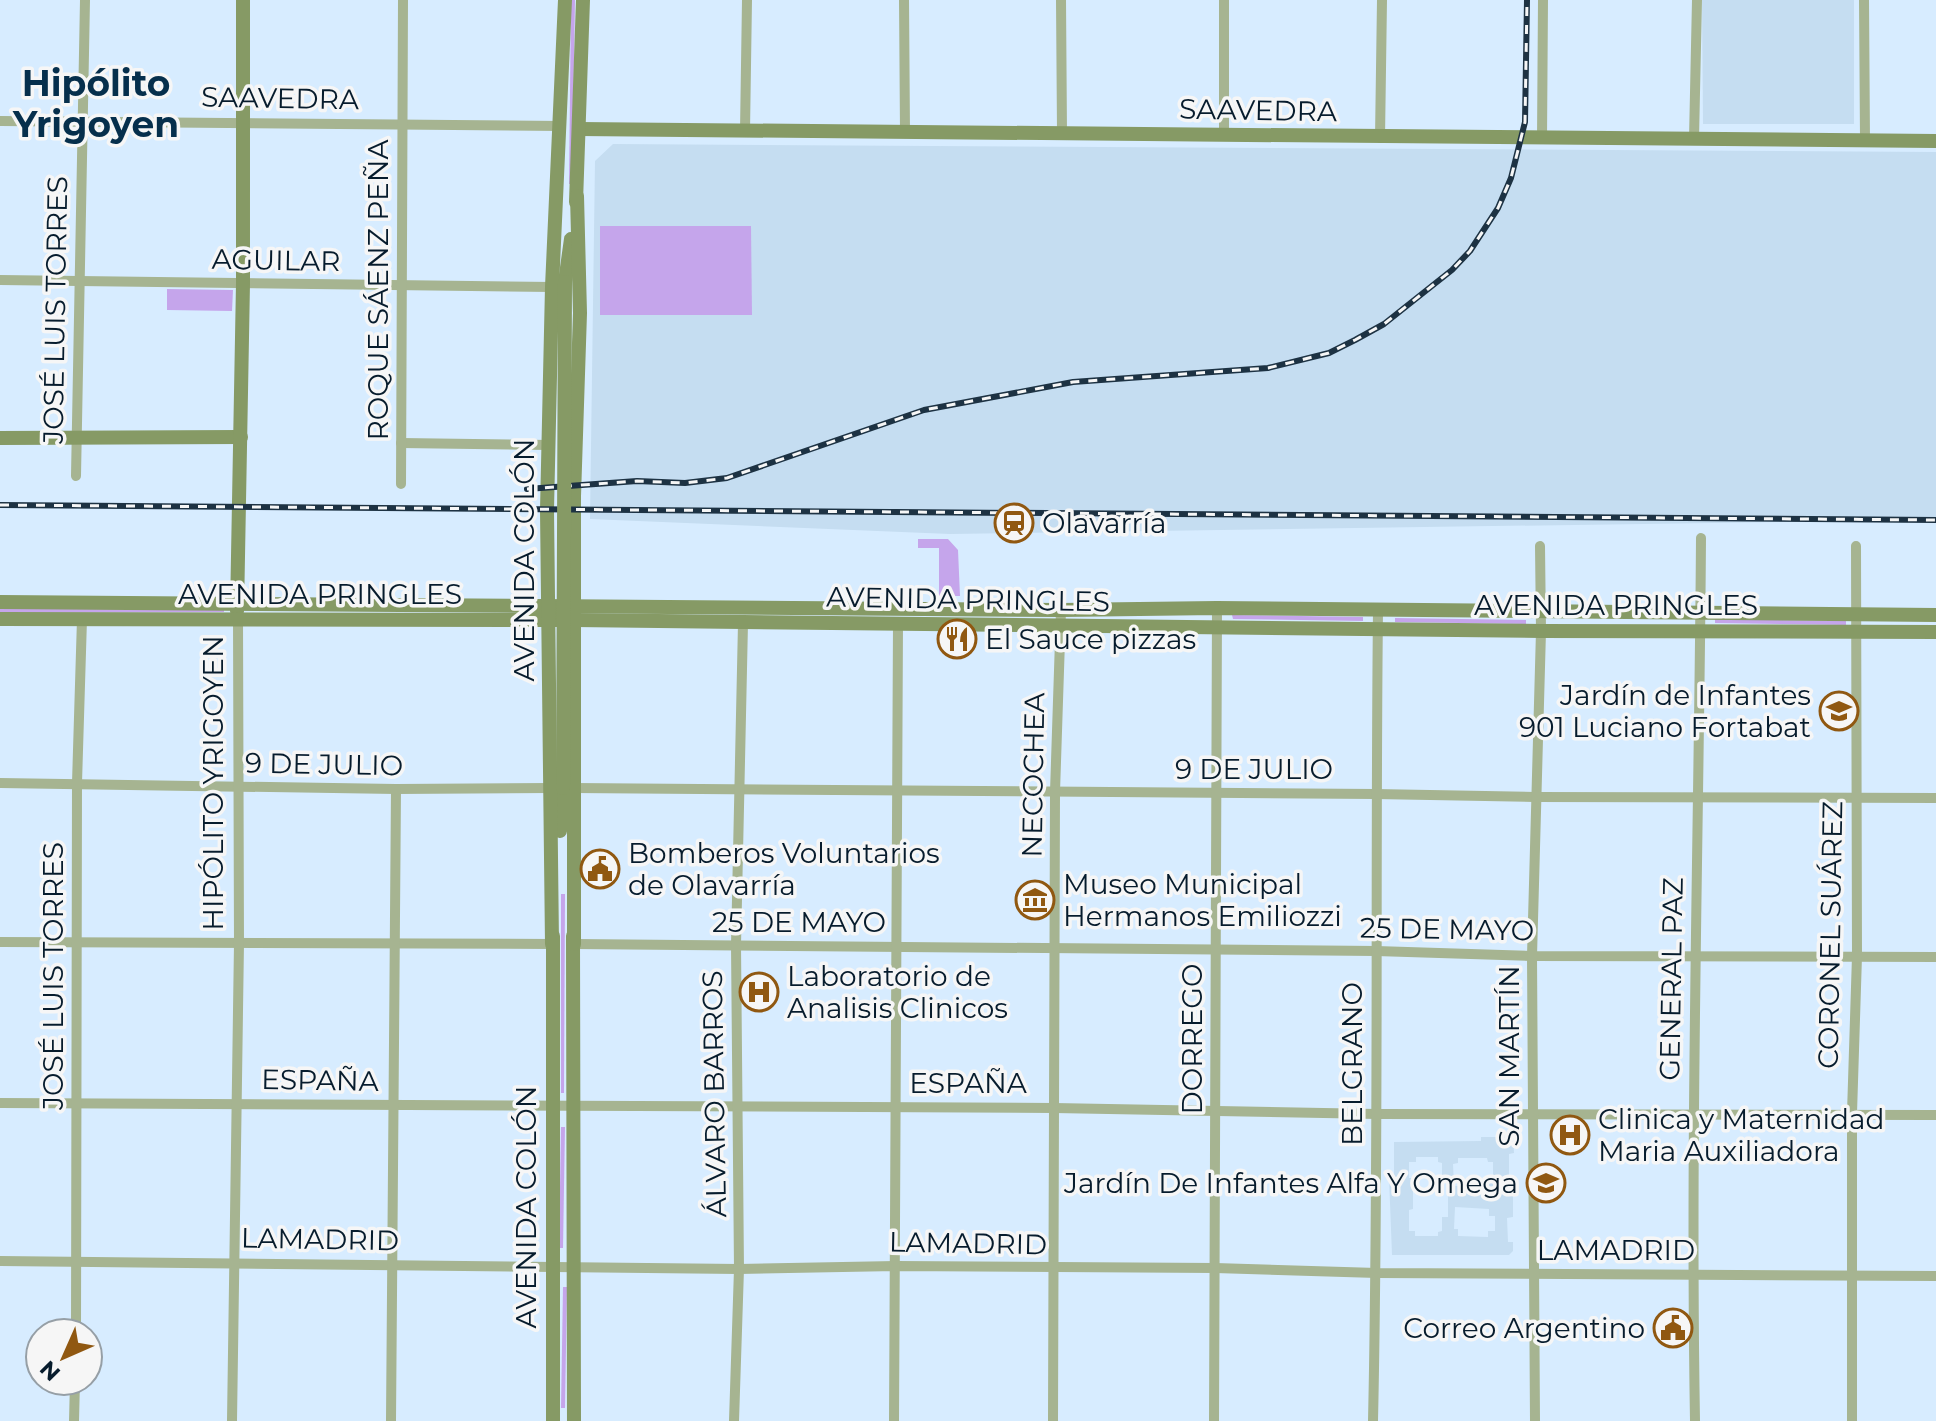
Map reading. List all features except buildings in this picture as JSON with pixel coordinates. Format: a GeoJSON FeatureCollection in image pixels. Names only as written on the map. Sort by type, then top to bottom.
{"type":"FeatureCollection","features":[{"type":"Feature","properties":{"kind":"main road","name":"HIPÓLITO YRIGOYEN"},"geometry":{"type":"LineString","coordinates":[[238,618],[243,0]]}},
{"type":"Feature","properties":{"kind":"main road","name":"AVENIDA COLÓN"},"geometry":{"type":"LineString","coordinates":[[562,788],[558,177],[565,0]]}},
{"type":"Feature","properties":{"kind":"main road","name":"AVENIDA COLÓN"},"geometry":{"type":"LineString","coordinates":[[553,1421],[552,944],[574,620],[574,485],[580,313],[577,196],[583,0]]}},
{"type":"Feature","properties":{"kind":"main road","name":"SAAVEDRA"},"geometry":{"type":"LineString","coordinates":[[579,129],[1936,141]]}},
{"type":"Feature","properties":{"kind":"main road","name":"AVENIDA COLÓN"},"geometry":{"type":"LineString","coordinates":[[574,1421],[574,944],[549,621],[547,510],[559,284],[577,196]]}},
{"type":"Feature","properties":{"kind":"main road"},"geometry":{"type":"LineString","coordinates":[[0,438],[241,437]]}},
{"type":"Feature","properties":{"kind":"main road","name":"AVENIDA PRINGLES"},"geometry":{"type":"LineString","coordinates":[[0,602],[1936,615]]}},
{"type":"Feature","properties":{"kind":"main road","name":"AVENIDA PRINGLES"},"geometry":{"type":"LineString","coordinates":[[0,619],[574,620],[1060,627],[1936,632]]}},
{"type":"Feature","properties":{"kind":"street","name":"JOSÉ LUIS TORRES"},"geometry":{"type":"LineString","coordinates":[[76,476],[85,0]]}},
{"type":"Feature","properties":{"kind":"street","name":"ROQUE SÁENZ PEÑA"},"geometry":{"type":"LineString","coordinates":[[401,484],[403,0]]}},
{"type":"Feature","properties":{"kind":"street"},"geometry":{"type":"LineString","coordinates":[[745,131],[747,0]]}},
{"type":"Feature","properties":{"kind":"street"},"geometry":{"type":"LineString","coordinates":[[904,0],[905,132]]}},
{"type":"Feature","properties":{"kind":"street"},"geometry":{"type":"LineString","coordinates":[[1061,0],[1062,132]]}},
{"type":"Feature","properties":{"kind":"street"},"geometry":{"type":"LineString","coordinates":[[1224,0],[1224,136]]}},
{"type":"Feature","properties":{"kind":"street"},"geometry":{"type":"LineString","coordinates":[[1380,138],[1382,0]]}},
{"type":"Feature","properties":{"kind":"street"},"geometry":{"type":"LineString","coordinates":[[1542,139],[1543,0]]}},
{"type":"Feature","properties":{"kind":"street"},"geometry":{"type":"LineString","coordinates":[[1694,139],[1697,0]]}},
{"type":"Feature","properties":{"kind":"street"},"geometry":{"type":"LineString","coordinates":[[1864,0],[1865,140]]}},
{"type":"Feature","properties":{"kind":"street","name":"SAAVEDRA"},"geometry":{"type":"LineString","coordinates":[[0,121],[560,126]]}},
{"type":"Feature","properties":{"kind":"street","name":"AGUILAR"},"geometry":{"type":"LineString","coordinates":[[0,280],[401,286],[559,284]]}},
{"type":"Feature","properties":{"kind":"street"},"geometry":{"type":"LineString","coordinates":[[401,443],[550,445]]}},
{"type":"Feature","properties":{"kind":"street","name":"GENERAL PAZ"},"geometry":{"type":"LineString","coordinates":[[1695,1421],[1693,1116],[1701,538]]}},
{"type":"Feature","properties":{"kind":"street","name":"SAN MARTÍN"},"geometry":{"type":"LineString","coordinates":[[1535,1421],[1532,956],[1541,631],[1540,546]]}},
{"type":"Feature","properties":{"kind":"street","name":"CORONEL SUÁREZ"},"geometry":{"type":"LineString","coordinates":[[1852,1421],[1852,1113],[1857,956],[1856,546]]}},
{"type":"Feature","properties":{"kind":"street","name":"DORREGO"},"geometry":{"type":"LineString","coordinates":[[1214,1421],[1217,608]]}},
{"type":"Feature","properties":{"kind":"street","name":"NECOCHEA"},"geometry":{"type":"LineString","coordinates":[[1053,1421],[1055,792],[1061,610]]}},
{"type":"Feature","properties":{"kind":"street","name":"BELGRANO"},"geometry":{"type":"LineString","coordinates":[[1373,1421],[1377,1273],[1375,794],[1378,610]]}},
{"type":"Feature","properties":{"kind":"street","name":"HIPÓLITO YRIGOYEN"},"geometry":{"type":"LineString","coordinates":[[232,1421],[238,1103],[238,618]]}},
{"type":"Feature","properties":{"kind":"street","name":"JOSÉ LUIS TORRES"},"geometry":{"type":"LineString","coordinates":[[76,1317],[77,783],[82,619]]}},
{"type":"Feature","properties":{"kind":"street","name":"ÁLVARO BARROS"},"geometry":{"type":"LineString","coordinates":[[734,1421],[739,1269],[736,945],[743,623]]}},
{"type":"Feature","properties":{"kind":"street"},"geometry":{"type":"LineString","coordinates":[[894,1421],[898,623]]}},
{"type":"Feature","properties":{"kind":"street","name":"9 DE JULIO"},"geometry":{"type":"LineString","coordinates":[[0,783],[396,789],[898,789],[1535,797],[1936,798]]}},
{"type":"Feature","properties":{"kind":"street"},"geometry":{"type":"LineString","coordinates":[[391,1421],[396,789]]}},
{"type":"Feature","properties":{"kind":"street"},"geometry":{"type":"LineString","coordinates":[[0,942],[552,944]]}},
{"type":"Feature","properties":{"kind":"street","name":"25 DE MAYO"},"geometry":{"type":"LineString","coordinates":[[574,944],[1376,951],[1532,956],[1936,957]]}},
{"type":"Feature","properties":{"kind":"street","name":"ESPAÑA"},"geometry":{"type":"LineString","coordinates":[[0,1103],[551,1104],[1693,1116],[1936,1115]]}},
{"type":"Feature","properties":{"kind":"street","name":"LAMADRID"},"geometry":{"type":"LineString","coordinates":[[0,1261],[739,1269],[896,1266],[1215,1268],[1377,1273],[1936,1276]]}},
{"type":"Feature","properties":{"kind":"street"},"geometry":{"type":"LineString","coordinates":[[74,1421],[75,1397]]}},
{"type":"Feature","properties":{"kind":"shaded area"},"geometry":{"type":"Polygon","coordinates":[[[571,0],[575,0],[572,184],[569,184],[571,0]]]}},
{"type":"Feature","properties":{"kind":"shaded area"},"geometry":{"type":"Polygon","coordinates":[[[1702,0],[1854,0],[1854,124],[1703,124],[1702,0]]]}},
{"type":"Feature","properties":{"kind":"shaded area"},"geometry":{"type":"Polygon","coordinates":[[[613,144],[1936,152],[1936,522],[950,534],[590,519],[595,161],[613,144]]]}},
{"type":"Feature","properties":{"kind":"shaded area"},"geometry":{"type":"Polygon","coordinates":[[[600,226],[751,226],[752,315],[600,315],[600,226]]]}},
{"type":"Feature","properties":{"kind":"shaded area"},"geometry":{"type":"Polygon","coordinates":[[[167,289],[233,290],[232,311],[167,310],[167,289]]]}},
{"type":"Feature","properties":{"kind":"shaded area"},"geometry":{"type":"Polygon","coordinates":[[[918,539],[948,539],[958,550],[960,596],[939,596],[939,548],[918,548],[918,539]]]}},
{"type":"Feature","properties":{"kind":"shaded area"},"geometry":{"type":"Polygon","coordinates":[[[224,608],[224,612],[0,613],[0,609],[224,608]]]}},
{"type":"Feature","properties":{"kind":"shaded area"},"geometry":{"type":"Polygon","coordinates":[[[1232,615],[1363,617],[1363,621],[1233,619],[1232,615]]]}},
{"type":"Feature","properties":{"kind":"shaded area"},"geometry":{"type":"Polygon","coordinates":[[[1395,618],[1526,620],[1526,624],[1395,622],[1395,618]]]}},
{"type":"Feature","properties":{"kind":"shaded area"},"geometry":{"type":"Polygon","coordinates":[[[1715,619],[1846,621],[1846,625],[1715,623],[1715,619]]]}},
{"type":"Feature","properties":{"kind":"shaded area"},"geometry":{"type":"Polygon","coordinates":[[[561,894],[565,894],[564,1093],[561,1093],[561,894]]]}},
{"type":"Feature","properties":{"kind":"shaded area"},"geometry":{"type":"Polygon","coordinates":[[[561,1127],[565,1127],[563,1248],[559,1248],[561,1127]]]}},
{"type":"Feature","properties":{"kind":"shaded area"},"geometry":{"type":"Polygon","coordinates":[[[1481,1137],[1513,1137],[1514,1153],[1509,1154],[1509,1178],[1513,1178],[1513,1217],[1507,1218],[1508,1242],[1513,1242],[1513,1251],[1509,1255],[1392,1255],[1389,1177],[1394,1176],[1394,1142],[1481,1141],[1481,1137]],[[1416,1157],[1416,1162],[1409,1162],[1409,1178],[1413,1178],[1413,1209],[1409,1210],[1409,1231],[1415,1231],[1415,1236],[1438,1236],[1438,1232],[1442,1231],[1442,1217],[1448,1217],[1448,1178],[1442,1178],[1442,1163],[1438,1162],[1438,1157],[1416,1157]],[[1458,1158],[1458,1163],[1453,1164],[1454,1186],[1488,1185],[1488,1177],[1493,1177],[1493,1162],[1488,1162],[1487,1158],[1458,1158]],[[1455,1207],[1454,1229],[1458,1229],[1458,1236],[1488,1237],[1488,1231],[1495,1231],[1495,1216],[1489,1216],[1489,1209],[1455,1207]]]}},
{"type":"Feature","properties":{"kind":"shaded area"},"geometry":{"type":"Polygon","coordinates":[[[563,1287],[567,1287],[565,1408],[561,1408],[563,1287]]]}},
{"type":"Feature","properties":{"kind":"railway"},"geometry":{"type":"LineString","coordinates":[[527,489],[637,481],[685,483],[727,478],[924,410],[1073,382],[1268,368],[1329,353],[1384,324],[1452,270],[1470,251],[1498,208],[1511,178],[1525,122],[1527,0]]}},
{"type":"Feature","properties":{"kind":"railway"},"geometry":{"type":"LineString","coordinates":[[0,505],[1936,520]]}},
{"type":"Feature","properties":{"kind":"place","name":"Olavarría"},"geometry":{"type":"Point","coordinates":[1014,523]}},
{"type":"Feature","properties":{"kind":"place","name":"El Sauce pizzas"},"geometry":{"type":"Point","coordinates":[957,639]}},
{"type":"Feature","properties":{"kind":"place","name":"Jardín de Infantes 901 Luciano Fortabat"},"geometry":{"type":"Point","coordinates":[1839,711]}},
{"type":"Feature","properties":{"kind":"place","name":"Bomberos Voluntarios de Olavarría"},"geometry":{"type":"Point","coordinates":[600,869]}},
{"type":"Feature","properties":{"kind":"place","name":"Museo Municipal Hermanos Emiliozzi"},"geometry":{"type":"Point","coordinates":[1035,900]}},
{"type":"Feature","properties":{"kind":"place","name":"Laboratorio de Analisis Clinicos"},"geometry":{"type":"Point","coordinates":[759,992]}},
{"type":"Feature","properties":{"kind":"place","name":"Clinica y Maternidad Maria Auxiliadora"},"geometry":{"type":"Point","coordinates":[1570,1135]}},
{"type":"Feature","properties":{"kind":"place","name":"Jardín De Infantes Alfa Y Omega"},"geometry":{"type":"Point","coordinates":[1546,1183]}},
{"type":"Feature","properties":{"kind":"place","name":"Correo Argentino"},"geometry":{"type":"Point","coordinates":[1673,1328]}},
{"type":"Feature","properties":{"kind":"district","name":"Hipólito Yrigoyen"},"geometry":{"type":"Point","coordinates":[96,104]}}]}
